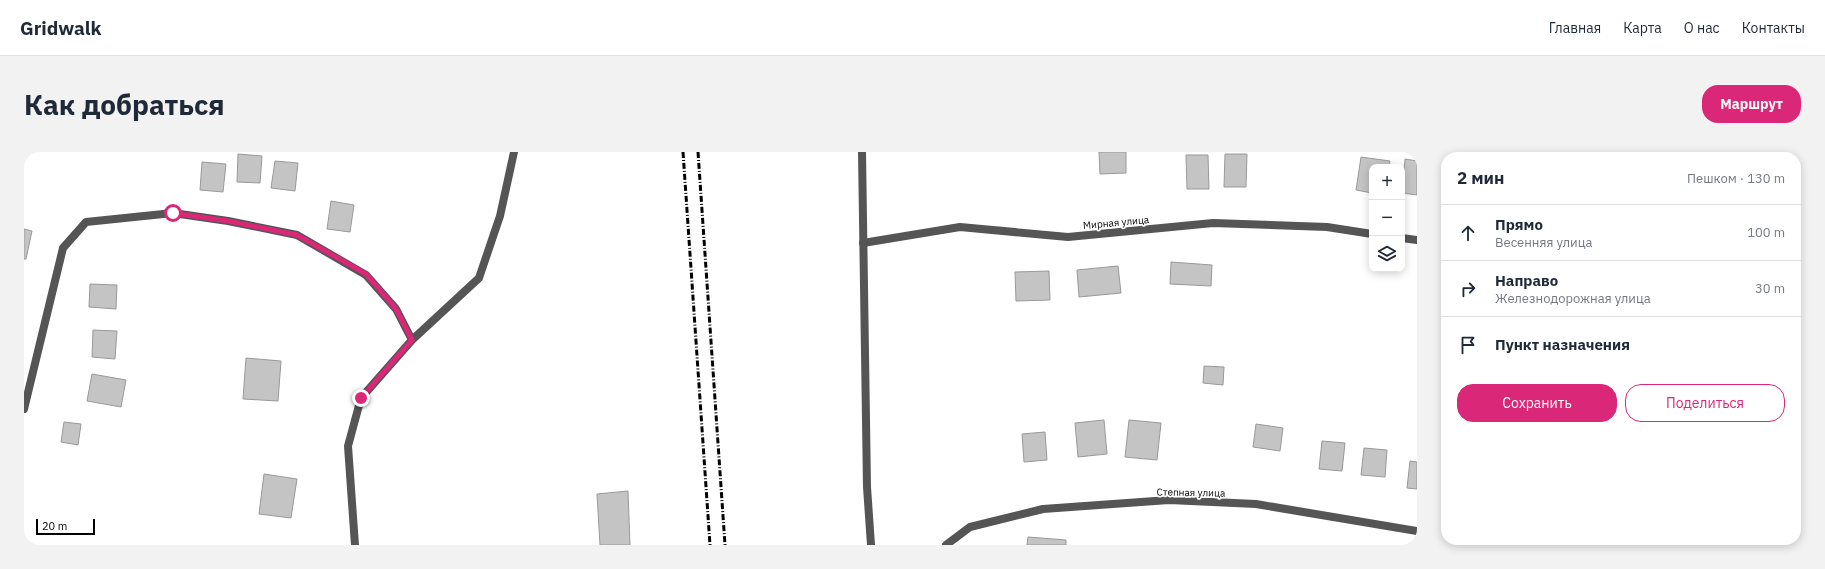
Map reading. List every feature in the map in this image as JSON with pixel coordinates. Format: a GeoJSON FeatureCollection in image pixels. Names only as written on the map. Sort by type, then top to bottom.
{"type":"FeatureCollection","features":[{"type":"Feature","properties":{"kind":"street"},"geometry":{"type":"LineString","coordinates":[[355,545],[348,446],[361,398],[412,340],[479,278],[500,216],[514,152]]}},
{"type":"Feature","properties":{"kind":"street"},"geometry":{"type":"LineString","coordinates":[[862,152],[867,487],[870,545]]}},
{"type":"Feature","properties":{"kind":"street"},"geometry":{"type":"LineString","coordinates":[[24,410],[63,248],[86,222],[173,213],[228,221],[297,235],[366,274],[396,309],[412,340]]}},
{"type":"Feature","properties":{"kind":"street","name":"Мирная улица"},"geometry":{"type":"LineString","coordinates":[[863,243],[960,227],[1068,237],[1214,223],[1327,227],[1369,234]]}},
{"type":"Feature","properties":{"kind":"street"},"geometry":{"type":"LineString","coordinates":[[1405,238],[1417,240]]}},
{"type":"Feature","properties":{"kind":"street","name":"Степная улица"},"geometry":{"type":"LineString","coordinates":[[946,545],[970,527],[1044,510],[1169,500],[1256,504],[1417,531]]}},
{"type":"Feature","properties":{"kind":"building"},"geometry":{"type":"Polygon","coordinates":[[[1099,152],[1126,152],[1126,173],[1100,174],[1099,152]]]}},
{"type":"Feature","properties":{"kind":"building"},"geometry":{"type":"Polygon","coordinates":[[[238,154],[262,156],[260,183],[237,182],[238,154]]]}},
{"type":"Feature","properties":{"kind":"building"},"geometry":{"type":"Polygon","coordinates":[[[1225,154],[1247,154],[1246,187],[1224,187],[1225,154]]]}},
{"type":"Feature","properties":{"kind":"building"},"geometry":{"type":"Polygon","coordinates":[[[1186,155],[1208,155],[1209,189],[1187,189],[1186,155]]]}},
{"type":"Feature","properties":{"kind":"building"},"geometry":{"type":"Polygon","coordinates":[[[1361,157],[1390,161],[1390,164],[1369,164],[1369,192],[1356,190],[1361,157]]]}},
{"type":"Feature","properties":{"kind":"building"},"geometry":{"type":"Polygon","coordinates":[[[1405,159],[1417,161],[1417,195],[1405,193],[1405,159]]]}},
{"type":"Feature","properties":{"kind":"building"},"geometry":{"type":"Polygon","coordinates":[[[275,161],[298,163],[295,191],[271,188],[275,161]]]}},
{"type":"Feature","properties":{"kind":"building"},"geometry":{"type":"Polygon","coordinates":[[[202,162],[226,164],[223,192],[200,190],[202,162]]]}},
{"type":"Feature","properties":{"kind":"building"},"geometry":{"type":"Polygon","coordinates":[[[331,201],[354,205],[350,232],[327,229],[331,201]]]}},
{"type":"Feature","properties":{"kind":"building"},"geometry":{"type":"Polygon","coordinates":[[[24,229],[32,231],[26,259],[24,259],[24,229]]]}},
{"type":"Feature","properties":{"kind":"building"},"geometry":{"type":"Polygon","coordinates":[[[1171,262],[1212,265],[1211,286],[1170,284],[1171,262]]]}},
{"type":"Feature","properties":{"kind":"building"},"geometry":{"type":"Polygon","coordinates":[[[1118,266],[1121,293],[1079,297],[1077,270],[1118,266]]]}},
{"type":"Feature","properties":{"kind":"building"},"geometry":{"type":"Polygon","coordinates":[[[1049,271],[1050,300],[1016,301],[1015,272],[1049,271]]]}},
{"type":"Feature","properties":{"kind":"building"},"geometry":{"type":"Polygon","coordinates":[[[90,284],[117,285],[116,309],[89,307],[90,284]]]}},
{"type":"Feature","properties":{"kind":"building"},"geometry":{"type":"Polygon","coordinates":[[[93,330],[117,331],[115,359],[92,357],[93,330]]]}},
{"type":"Feature","properties":{"kind":"building"},"geometry":{"type":"Polygon","coordinates":[[[246,358],[281,361],[278,401],[243,399],[246,358]]]}},
{"type":"Feature","properties":{"kind":"building"},"geometry":{"type":"Polygon","coordinates":[[[1204,366],[1224,367],[1223,385],[1203,383],[1204,366]]]}},
{"type":"Feature","properties":{"kind":"building"},"geometry":{"type":"Polygon","coordinates":[[[92,374],[126,380],[121,407],[87,401],[92,374]]]}},
{"type":"Feature","properties":{"kind":"building"},"geometry":{"type":"Polygon","coordinates":[[[1104,420],[1107,454],[1078,457],[1075,423],[1104,420]]]}},
{"type":"Feature","properties":{"kind":"building"},"geometry":{"type":"Polygon","coordinates":[[[1129,420],[1161,423],[1157,460],[1125,457],[1129,420]]]}},
{"type":"Feature","properties":{"kind":"building"},"geometry":{"type":"Polygon","coordinates":[[[64,422],[81,424],[78,445],[61,442],[64,422]]]}},
{"type":"Feature","properties":{"kind":"building"},"geometry":{"type":"Polygon","coordinates":[[[1256,424],[1283,428],[1280,451],[1253,447],[1256,424]]]}},
{"type":"Feature","properties":{"kind":"building"},"geometry":{"type":"Polygon","coordinates":[[[1045,432],[1047,460],[1024,462],[1022,434],[1045,432]]]}},
{"type":"Feature","properties":{"kind":"building"},"geometry":{"type":"Polygon","coordinates":[[[1322,441],[1345,443],[1342,471],[1319,469],[1322,441]]]}},
{"type":"Feature","properties":{"kind":"building"},"geometry":{"type":"Polygon","coordinates":[[[1364,448],[1387,450],[1385,477],[1361,475],[1364,448]]]}},
{"type":"Feature","properties":{"kind":"building"},"geometry":{"type":"Polygon","coordinates":[[[1410,461],[1417,462],[1417,489],[1407,488],[1410,461]]]}},
{"type":"Feature","properties":{"kind":"building"},"geometry":{"type":"Polygon","coordinates":[[[264,474],[297,479],[291,518],[259,514],[264,474]]]}},
{"type":"Feature","properties":{"kind":"building"},"geometry":{"type":"Polygon","coordinates":[[[628,491],[630,545],[600,545],[597,494],[628,491]]]}},
{"type":"Feature","properties":{"kind":"building"},"geometry":{"type":"Polygon","coordinates":[[[1028,537],[1066,540],[1066,545],[1027,545],[1028,537]]]}},
{"type":"Feature","properties":{"kind":"railway"},"geometry":{"type":"LineString","coordinates":[[683,152],[710,545]]}},
{"type":"Feature","properties":{"kind":"railway"},"geometry":{"type":"LineString","coordinates":[[698,152],[725,545]]}},
{"type":"Feature","properties":{"kind":"route"},"geometry":{"type":"LineString","coordinates":[[173,213],[228,221],[297,235],[366,274],[396,309],[412,340],[361,398]]}}]}
